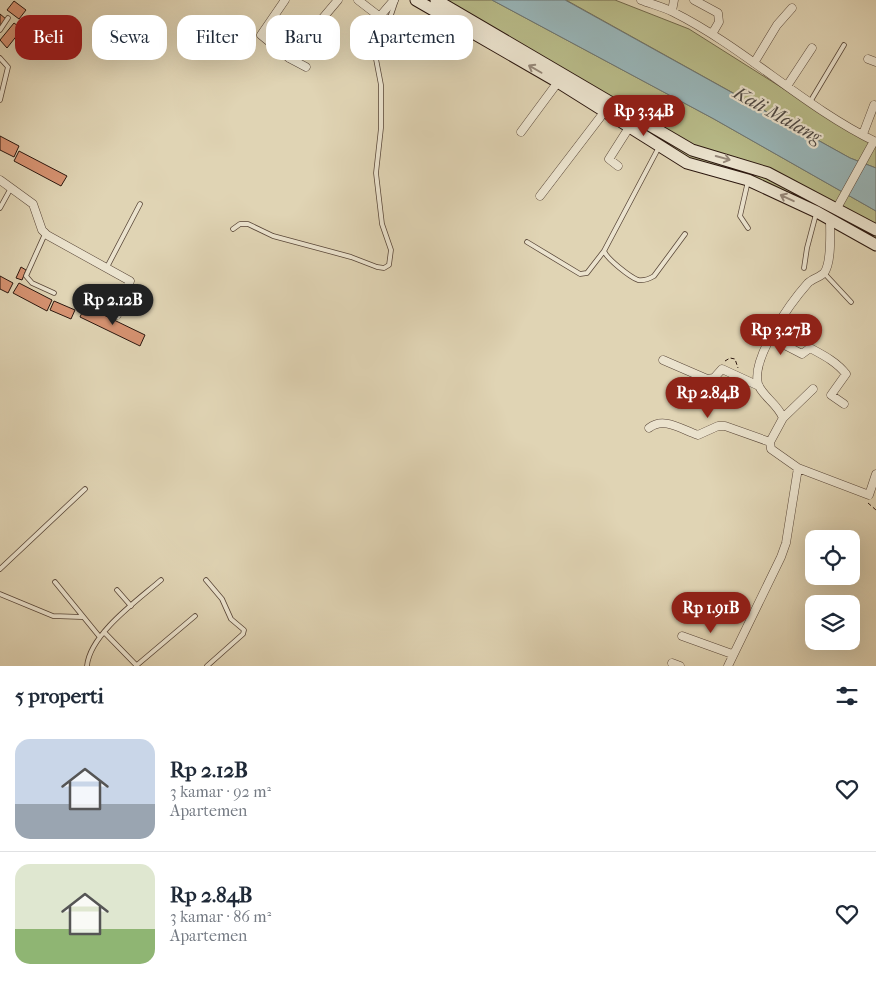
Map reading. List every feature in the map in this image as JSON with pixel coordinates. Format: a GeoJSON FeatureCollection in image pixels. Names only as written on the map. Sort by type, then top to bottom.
{"type":"FeatureCollection","features":[{"type":"Feature","properties":{"kind":"main road"},"geometry":{"type":"LineString","coordinates":[[416,0],[558,82],[687,163],[748,180],[817,212],[876,245]]}},
{"type":"Feature","properties":{"kind":"main road"},"geometry":{"type":"LineString","coordinates":[[436,0],[692,150],[768,173],[876,230]]}},
{"type":"Feature","properties":{"kind":"main road"},"geometry":{"type":"LineString","coordinates":[[659,147],[667,136]]}},
{"type":"Feature","properties":{"kind":"street"},"geometry":{"type":"LineString","coordinates":[[274,15],[285,0]]}},
{"type":"Feature","properties":{"kind":"street"},"geometry":{"type":"LineString","coordinates":[[325,15],[338,0]]}},
{"type":"Feature","properties":{"kind":"street"},"geometry":{"type":"LineString","coordinates":[[358,0],[377,15]]}},
{"type":"Feature","properties":{"kind":"street"},"geometry":{"type":"LineString","coordinates":[[382,15],[395,0]]}},
{"type":"Feature","properties":{"kind":"street"},"geometry":{"type":"LineString","coordinates":[[641,0],[672,11],[712,34],[810,102],[875,141],[837,208]]}},
{"type":"Feature","properties":{"kind":"street"},"geometry":{"type":"LineString","coordinates":[[672,11],[674,0]]}},
{"type":"Feature","properties":{"kind":"street"},"geometry":{"type":"LineString","coordinates":[[694,0],[718,14],[719,22],[712,34]]}},
{"type":"Feature","properties":{"kind":"street"},"geometry":{"type":"LineString","coordinates":[[754,63],[777,25],[792,8]]}},
{"type":"Feature","properties":{"kind":"street"},"geometry":{"type":"LineString","coordinates":[[266,27],[260,35],[266,40]]}},
{"type":"Feature","properties":{"kind":"street"},"geometry":{"type":"LineString","coordinates":[[788,86],[812,48]]}},
{"type":"Feature","properties":{"kind":"street"},"geometry":{"type":"LineString","coordinates":[[868,59],[876,62]]}},
{"type":"Feature","properties":{"kind":"street"},"geometry":{"type":"LineString","coordinates":[[293,60],[306,67]]}},
{"type":"Feature","properties":{"kind":"street"},"geometry":{"type":"LineString","coordinates":[[521,132],[558,82]]}},
{"type":"Feature","properties":{"kind":"street"},"geometry":{"type":"LineString","coordinates":[[863,134],[874,105]]}},
{"type":"Feature","properties":{"kind":"street"},"geometry":{"type":"LineString","coordinates":[[540,196],[605,111]]}},
{"type":"Feature","properties":{"kind":"street"},"geometry":{"type":"LineString","coordinates":[[618,166],[609,159],[630,126]]}},
{"type":"Feature","properties":{"kind":"street"},"geometry":{"type":"LineString","coordinates":[[0,180],[33,204],[45,234],[131,283],[117,315]]}},
{"type":"Feature","properties":{"kind":"street"},"geometry":{"type":"LineString","coordinates":[[759,386],[757,374],[760,359],[772,338],[809,282],[824,273],[828,263],[830,220]]}},
{"type":"Feature","properties":{"kind":"street"},"geometry":{"type":"LineString","coordinates":[[772,338],[803,354],[810,348],[827,357],[842,369],[846,374],[831,395],[844,404]]}},
{"type":"Feature","properties":{"kind":"street"},"geometry":{"type":"LineString","coordinates":[[663,360],[708,379],[714,378],[722,369],[759,386],[779,409],[783,418]]}},
{"type":"Feature","properties":{"kind":"street"},"geometry":{"type":"LineString","coordinates":[[813,388],[783,418],[770,442],[773,451],[798,468],[869,495],[876,474]]}},
{"type":"Feature","properties":{"kind":"street"},"geometry":{"type":"LineString","coordinates":[[648,428],[654,423],[663,423],[698,435],[718,426],[728,426],[770,442]]}},
{"type":"Feature","properties":{"kind":"street"},"geometry":{"type":"LineString","coordinates":[[728,666],[732,654],[781,557],[786,542],[798,468]]}},
{"type":"Feature","properties":{"kind":"street"},"geometry":{"type":"LineString","coordinates":[[682,636],[732,654]]}},
{"type":"Feature","properties":{"kind":"lane"},"geometry":{"type":"LineString","coordinates":[[233,229],[240,224],[248,224],[273,236],[351,257],[377,267],[384,268],[389,265],[391,250],[382,224],[376,173],[381,128],[381,85],[376,59],[395,0]]}},
{"type":"Feature","properties":{"kind":"lane"},"geometry":{"type":"LineString","coordinates":[[0,30],[8,18]]}},
{"type":"Feature","properties":{"kind":"lane"},"geometry":{"type":"LineString","coordinates":[[810,102],[844,45]]}},
{"type":"Feature","properties":{"kind":"lane"},"geometry":{"type":"LineString","coordinates":[[0,58],[8,67],[0,100]]}},
{"type":"Feature","properties":{"kind":"lane"},"geometry":{"type":"LineString","coordinates":[[527,242],[580,274],[587,273],[604,251],[659,147]]}},
{"type":"Feature","properties":{"kind":"lane"},"geometry":{"type":"LineString","coordinates":[[748,180],[740,216],[748,228]]}},
{"type":"Feature","properties":{"kind":"lane"},"geometry":{"type":"LineString","coordinates":[[0,208],[11,188]]}},
{"type":"Feature","properties":{"kind":"lane"},"geometry":{"type":"LineString","coordinates":[[106,269],[140,204]]}},
{"type":"Feature","properties":{"kind":"lane"},"geometry":{"type":"LineString","coordinates":[[804,268],[807,248],[817,212]]}},
{"type":"Feature","properties":{"kind":"lane"},"geometry":{"type":"LineString","coordinates":[[45,234],[26,276],[32,283],[54,293]]}},
{"type":"Feature","properties":{"kind":"lane"},"geometry":{"type":"LineString","coordinates":[[604,251],[606,258],[638,280],[647,280],[654,276],[685,234]]}},
{"type":"Feature","properties":{"kind":"lane"},"geometry":{"type":"LineString","coordinates":[[824,273],[851,302]]}},
{"type":"Feature","properties":{"kind":"lane"},"geometry":{"type":"LineString","coordinates":[[0,568],[85,489]]}},
{"type":"Feature","properties":{"kind":"lane"},"geometry":{"type":"LineString","coordinates":[[87,666],[88,658],[100,636],[161,580]]}},
{"type":"Feature","properties":{"kind":"lane"},"geometry":{"type":"LineString","coordinates":[[206,580],[222,599],[231,619],[244,630],[243,634],[207,666]]}},
{"type":"Feature","properties":{"kind":"lane"},"geometry":{"type":"LineString","coordinates":[[55,582],[82,617],[100,636]]}},
{"type":"Feature","properties":{"kind":"lane"},"geometry":{"type":"LineString","coordinates":[[117,590],[131,606]]}},
{"type":"Feature","properties":{"kind":"lane"},"geometry":{"type":"LineString","coordinates":[[0,594],[53,616],[82,617]]}},
{"type":"Feature","properties":{"kind":"lane"},"geometry":{"type":"LineString","coordinates":[[104,632],[137,666],[195,616]]}},
{"type":"Feature","properties":{"kind":"path"},"geometry":{"type":"LineString","coordinates":[[722,369],[727,360],[736,359],[739,366],[732,373]]}},
{"type":"Feature","properties":{"kind":"path"},"geometry":{"type":"LineString","coordinates":[[869,495],[869,504],[876,510]]}},
{"type":"Feature","properties":{"kind":"green space"},"geometry":{"type":"Polygon","coordinates":[[[416,0],[492,0],[714,119],[876,211],[876,245],[817,212],[687,163],[473,34],[473,15],[441,15],[416,0]]]}},
{"type":"Feature","properties":{"kind":"green space"},"geometry":{"type":"Polygon","coordinates":[[[566,0],[615,0],[689,29],[844,127],[876,144],[876,168],[850,158],[566,0]]]}},
{"type":"Feature","properties":{"kind":"water"},"geometry":{"type":"Polygon","coordinates":[[[492,0],[565,0],[850,158],[876,168],[876,211],[714,119],[492,0]]]}},
{"type":"Feature","properties":{"kind":"building"},"geometry":{"type":"Polygon","coordinates":[[[14,1],[26,10],[22,15],[15,16],[7,10],[14,1]]]}},
{"type":"Feature","properties":{"kind":"building"},"geometry":{"type":"Polygon","coordinates":[[[0,14],[6,19],[0,27],[0,14]]]}},
{"type":"Feature","properties":{"kind":"building"},"geometry":{"type":"Polygon","coordinates":[[[15,24],[15,38],[7,48],[0,40],[15,24]]]}},
{"type":"Feature","properties":{"kind":"building"},"geometry":{"type":"Polygon","coordinates":[[[0,136],[19,146],[14,157],[0,150],[0,136]]]}},
{"type":"Feature","properties":{"kind":"building"},"geometry":{"type":"Polygon","coordinates":[[[19,151],[67,176],[61,186],[14,161],[19,151]]]}},
{"type":"Feature","properties":{"kind":"building"},"geometry":{"type":"Polygon","coordinates":[[[21,267],[26,270],[22,280],[16,278],[21,267]]]}},
{"type":"Feature","properties":{"kind":"building"},"geometry":{"type":"Polygon","coordinates":[[[0,276],[13,283],[8,293],[0,289],[0,276]]]}},
{"type":"Feature","properties":{"kind":"building"},"geometry":{"type":"Polygon","coordinates":[[[19,283],[52,300],[47,311],[13,293],[19,283]]]}},
{"type":"Feature","properties":{"kind":"building"},"geometry":{"type":"Polygon","coordinates":[[[54,301],[75,310],[71,319],[50,310],[54,301]]]}},
{"type":"Feature","properties":{"kind":"building"},"geometry":{"type":"Polygon","coordinates":[[[85,306],[145,335],[140,346],[80,317],[85,306]]]}},
{"type":"Feature","properties":{"kind":"water label","name":"Kali Malang"},"geometry":{"type":"Point","coordinates":[778,114]}}]}
